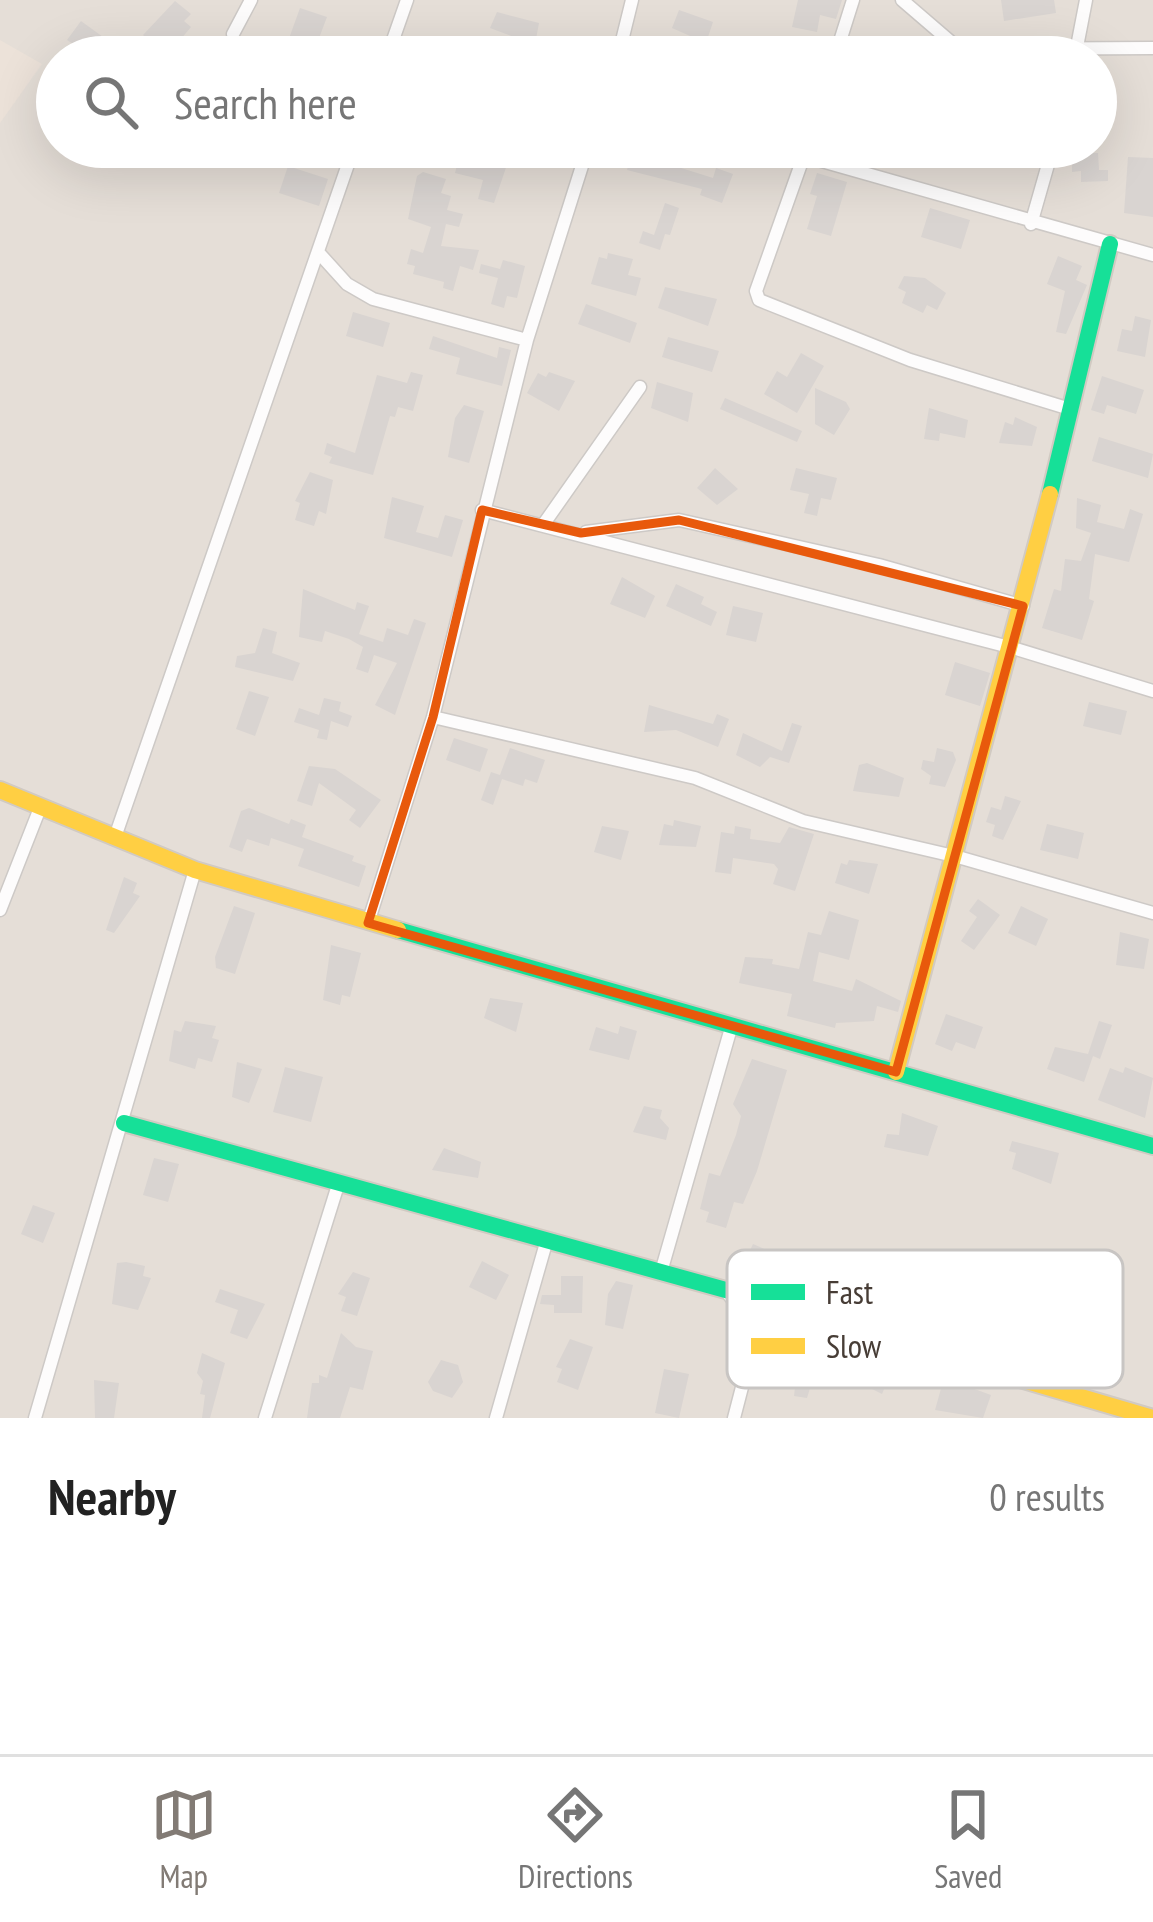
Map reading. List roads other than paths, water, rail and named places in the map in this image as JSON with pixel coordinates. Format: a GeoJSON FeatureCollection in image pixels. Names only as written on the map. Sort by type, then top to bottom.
{"type":"FeatureCollection","features":[{"type":"Feature","properties":{"kind":"street"},"geometry":{"type":"LineString","coordinates":[[233,34],[250,0]]}},
{"type":"Feature","properties":{"kind":"street"},"geometry":{"type":"LineString","coordinates":[[394,36],[407,0]]}},
{"type":"Feature","properties":{"kind":"street"},"geometry":{"type":"LineString","coordinates":[[623,36],[632,0]]}},
{"type":"Feature","properties":{"kind":"street"},"geometry":{"type":"LineString","coordinates":[[842,36],[853,0]]}},
{"type":"Feature","properties":{"kind":"street"},"geometry":{"type":"LineString","coordinates":[[902,0],[943,36]]}},
{"type":"Feature","properties":{"kind":"street"},"geometry":{"type":"LineString","coordinates":[[1079,36],[1086,0]]}},
{"type":"Feature","properties":{"kind":"street"},"geometry":{"type":"LineString","coordinates":[[1117,50],[1153,48]]}},
{"type":"Feature","properties":{"kind":"street"},"geometry":{"type":"LineString","coordinates":[[116,837],[347,168]]}},
{"type":"Feature","properties":{"kind":"street"},"geometry":{"type":"LineString","coordinates":[[368,923],[433,717],[527,340],[581,168]]}},
{"type":"Feature","properties":{"kind":"street"},"geometry":{"type":"LineString","coordinates":[[800,168],[756,291],[759,300],[910,360],[1070,409]]}},
{"type":"Feature","properties":{"kind":"street"},"geometry":{"type":"LineString","coordinates":[[856,168],[1030,224],[1153,255]]}},
{"type":"Feature","properties":{"kind":"street"},"geometry":{"type":"LineString","coordinates":[[1030,224],[1047,168]]}},
{"type":"Feature","properties":{"kind":"street"},"geometry":{"type":"LineString","coordinates":[[896,1072],[1013,649],[1110,244]]}},
{"type":"Feature","properties":{"kind":"street"},"geometry":{"type":"LineString","coordinates":[[318,251],[347,284],[373,299],[527,340]]}},
{"type":"Feature","properties":{"kind":"street"},"geometry":{"type":"LineString","coordinates":[[542,525],[640,387]]}},
{"type":"Feature","properties":{"kind":"street"},"geometry":{"type":"LineString","coordinates":[[482,511],[1013,649],[1153,691]]}},
{"type":"Feature","properties":{"kind":"street"},"geometry":{"type":"LineString","coordinates":[[580,533],[679,520],[878,565],[1023,606]]}},
{"type":"Feature","properties":{"kind":"street"},"geometry":{"type":"LineString","coordinates":[[433,717],[695,778],[803,821],[958,857],[1153,913]]}},
{"type":"Feature","properties":{"kind":"street"},"geometry":{"type":"LineString","coordinates":[[0,790],[195,870],[1153,1146]]}},
{"type":"Feature","properties":{"kind":"street"},"geometry":{"type":"LineString","coordinates":[[0,910],[40,808]]}},
{"type":"Feature","properties":{"kind":"street"},"geometry":{"type":"LineString","coordinates":[[35,1418],[195,870]]}},
{"type":"Feature","properties":{"kind":"street"},"geometry":{"type":"LineString","coordinates":[[661,1272],[731,1028]]}},
{"type":"Feature","properties":{"kind":"street"},"geometry":{"type":"LineString","coordinates":[[124,1123],[726,1291]]}},
{"type":"Feature","properties":{"kind":"street"},"geometry":{"type":"LineString","coordinates":[[266,1418],[338,1184]]}},
{"type":"Feature","properties":{"kind":"street"},"geometry":{"type":"LineString","coordinates":[[496,1418],[546,1243]]}},
{"type":"Feature","properties":{"kind":"street"},"geometry":{"type":"LineString","coordinates":[[734,1418],[742,1388]]}},
{"type":"Feature","properties":{"kind":"street"},"geometry":{"type":"LineString","coordinates":[[1054,1388],[1153,1418]]}}]}
